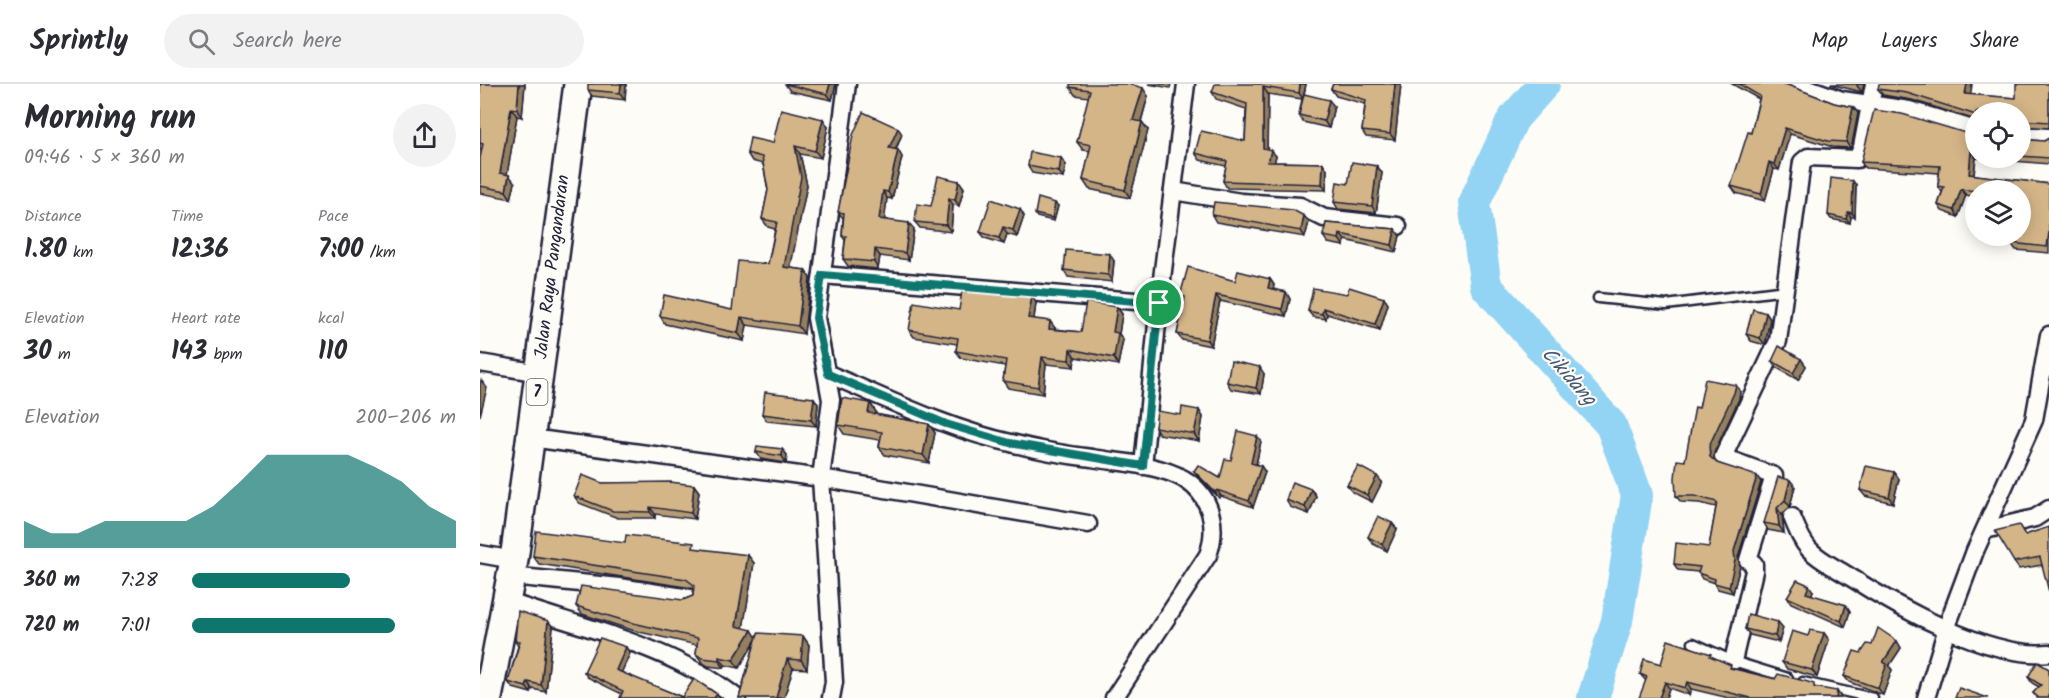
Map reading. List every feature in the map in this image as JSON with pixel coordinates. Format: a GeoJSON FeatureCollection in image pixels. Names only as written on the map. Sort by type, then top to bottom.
{"type":"FeatureCollection","features":[{"type":"Feature","properties":{"kind":"highway","name":"Jalan Raya Pangandaran"},"geometry":{"type":"LineString","coordinates":[[488,698],[510,579],[531,438],[578,84]]}},
{"type":"Feature","properties":{"kind":"street"},"geometry":{"type":"LineString","coordinates":[[831,698],[834,682],[821,478],[831,400],[816,318],[847,84]]}},
{"type":"Feature","properties":{"kind":"street"},"geometry":{"type":"LineString","coordinates":[[1143,466],[1159,303],[1186,84]]}},
{"type":"Feature","properties":{"kind":"street"},"geometry":{"type":"LineString","coordinates":[[1797,84],[1842,99],[1909,110],[1965,127]]}},
{"type":"Feature","properties":{"kind":"street"},"geometry":{"type":"LineString","coordinates":[[1733,661],[1754,571],[1754,564],[1748,560],[1774,476],[1724,457],[1776,349],[1802,162],[1808,157],[1857,159],[1874,84]]}},
{"type":"Feature","properties":{"kind":"street"},"geometry":{"type":"LineString","coordinates":[[2031,136],[2049,137]]}},
{"type":"Feature","properties":{"kind":"street"},"geometry":{"type":"LineString","coordinates":[[1173,191],[1241,202],[1299,206],[1324,218],[1398,226]]}},
{"type":"Feature","properties":{"kind":"street"},"geometry":{"type":"LineString","coordinates":[[822,275],[1159,303]]}},
{"type":"Feature","properties":{"kind":"street"},"geometry":{"type":"LineString","coordinates":[[1927,698],[1946,631],[1985,530],[2034,420],[2048,341]]}},
{"type":"Feature","properties":{"kind":"street"},"geometry":{"type":"LineString","coordinates":[[480,363],[540,373]]}},
{"type":"Feature","properties":{"kind":"street"},"geometry":{"type":"LineString","coordinates":[[828,374],[946,424],[1010,443],[1143,466],[1186,480],[1209,508],[1214,529],[1208,555],[1114,698]]}},
{"type":"Feature","properties":{"kind":"street"},"geometry":{"type":"LineString","coordinates":[[531,438],[821,478],[1088,524]]}},
{"type":"Feature","properties":{"kind":"street"},"geometry":{"type":"LineString","coordinates":[[1985,530],[2036,518],[2049,509]]}},
{"type":"Feature","properties":{"kind":"street"},"geometry":{"type":"LineString","coordinates":[[1792,518],[1801,540],[1826,562],[1946,631],[2030,655],[2049,653]]}},
{"type":"Feature","properties":{"kind":"street"},"geometry":{"type":"LineString","coordinates":[[480,554],[510,579],[716,681],[738,698]]}},
{"type":"Feature","properties":{"kind":"street"},"geometry":{"type":"LineString","coordinates":[[510,579],[620,587],[690,598]]}},
{"type":"Feature","properties":{"kind":"lane"},"geometry":{"type":"LineString","coordinates":[[1598,298],[1666,305],[1786,290]]}},
{"type":"Feature","properties":{"kind":"lane"},"geometry":{"type":"LineString","coordinates":[[1693,643],[1733,661],[1873,698]]}},
{"type":"Feature","properties":{"kind":"lane"},"geometry":{"type":"LineString","coordinates":[[1915,698],[1927,698]]}},
{"type":"Feature","properties":{"kind":"building"},"geometry":{"type":"Polygon","coordinates":[[[480,84],[519,84],[517,109],[511,108],[500,173],[509,175],[506,191],[480,186],[480,158],[483,144],[480,143],[480,84]]]}},
{"type":"Feature","properties":{"kind":"building"},"geometry":{"type":"Polygon","coordinates":[[[588,84],[621,84],[620,93],[588,90],[588,84]]]}},
{"type":"Feature","properties":{"kind":"building"},"geometry":{"type":"Polygon","coordinates":[[[785,84],[830,84],[827,94],[785,84]]]}},
{"type":"Feature","properties":{"kind":"building"},"geometry":{"type":"Polygon","coordinates":[[[1070,84],[1130,84],[1143,88],[1133,120],[1142,122],[1125,190],[1083,180],[1091,145],[1077,142],[1090,90],[1070,87],[1070,84]]]}},
{"type":"Feature","properties":{"kind":"building"},"geometry":{"type":"Polygon","coordinates":[[[1215,84],[1300,84],[1299,93],[1263,87],[1263,148],[1271,150],[1268,162],[1323,163],[1322,184],[1223,181],[1227,161],[1195,153],[1201,131],[1245,141],[1247,104],[1212,92],[1215,84]]]}},
{"type":"Feature","properties":{"kind":"building"},"geometry":{"type":"Polygon","coordinates":[[[1333,84],[1395,84],[1390,134],[1362,131],[1366,100],[1331,89],[1333,84]]]}},
{"type":"Feature","properties":{"kind":"building"},"geometry":{"type":"Polygon","coordinates":[[[1739,84],[1785,84],[1834,103],[1853,107],[1846,142],[1828,141],[1785,128],[1774,164],[1769,162],[1761,194],[1731,186],[1748,132],[1751,133],[1760,96],[1739,84]]]}},
{"type":"Feature","properties":{"kind":"building"},"geometry":{"type":"Polygon","coordinates":[[[1879,84],[1967,84],[1965,94],[2016,98],[2016,84],[2049,84],[2049,122],[2031,121],[2031,102],[1965,102],[1965,111],[1907,93],[1878,89],[1879,84]]]}},
{"type":"Feature","properties":{"kind":"building"},"geometry":{"type":"Polygon","coordinates":[[[1304,94],[1329,100],[1324,121],[1299,115],[1304,94]]]}},
{"type":"Feature","properties":{"kind":"building"},"geometry":{"type":"Polygon","coordinates":[[[781,109],[823,119],[815,151],[795,146],[801,177],[784,267],[805,270],[798,326],[741,317],[738,333],[660,316],[664,295],[732,310],[738,261],[768,264],[777,222],[762,219],[768,190],[762,157],[747,153],[750,138],[773,143],[781,109]]]}},
{"type":"Feature","properties":{"kind":"building"},"geometry":{"type":"Polygon","coordinates":[[[1874,110],[1902,114],[1965,133],[1965,168],[1970,168],[1969,174],[2017,180],[1965,180],[1965,190],[1961,189],[1954,210],[1938,205],[1944,187],[1938,186],[1940,166],[1861,162],[1874,110]]]}},
{"type":"Feature","properties":{"kind":"building"},"geometry":{"type":"Polygon","coordinates":[[[863,112],[898,128],[889,148],[898,150],[888,192],[883,191],[879,219],[909,223],[905,253],[875,249],[874,262],[843,259],[846,236],[842,236],[844,213],[838,212],[853,135],[863,112]]]}},
{"type":"Feature","properties":{"kind":"building"},"geometry":{"type":"Polygon","coordinates":[[[2049,138],[2049,158],[2031,157],[2031,140],[2044,141],[2049,138]]]}},
{"type":"Feature","properties":{"kind":"building"},"geometry":{"type":"Polygon","coordinates":[[[1030,152],[1061,158],[1059,172],[1028,166],[1030,152]]]}},
{"type":"Feature","properties":{"kind":"building"},"geometry":{"type":"Polygon","coordinates":[[[1352,162],[1377,166],[1372,206],[1334,202],[1337,182],[1348,184],[1352,162]]]}},
{"type":"Feature","properties":{"kind":"building"},"geometry":{"type":"Polygon","coordinates":[[[938,176],[959,181],[955,200],[949,198],[946,225],[915,222],[917,204],[931,206],[938,176]]]}},
{"type":"Feature","properties":{"kind":"building"},"geometry":{"type":"Polygon","coordinates":[[[1831,178],[1853,181],[1852,213],[1848,212],[1846,219],[1828,215],[1831,178]]]}},
{"type":"Feature","properties":{"kind":"building"},"geometry":{"type":"Polygon","coordinates":[[[2031,182],[2049,184],[2047,247],[2031,245],[2031,182]]]}},
{"type":"Feature","properties":{"kind":"building"},"geometry":{"type":"Polygon","coordinates":[[[1038,198],[1055,203],[1052,218],[1035,214],[1038,198]]]}},
{"type":"Feature","properties":{"kind":"building"},"geometry":{"type":"Polygon","coordinates":[[[991,199],[1020,209],[1013,230],[1003,227],[999,238],[980,232],[991,199]]]}},
{"type":"Feature","properties":{"kind":"building"},"geometry":{"type":"Polygon","coordinates":[[[1214,202],[1293,210],[1304,216],[1301,231],[1212,215],[1214,202]]]}},
{"type":"Feature","properties":{"kind":"building"},"geometry":{"type":"Polygon","coordinates":[[[1326,223],[1395,229],[1392,245],[1340,234],[1339,239],[1323,236],[1326,223]]]}},
{"type":"Feature","properties":{"kind":"building"},"geometry":{"type":"Polygon","coordinates":[[[1066,250],[1110,254],[1108,275],[1064,270],[1066,250]]]}},
{"type":"Feature","properties":{"kind":"building"},"geometry":{"type":"Polygon","coordinates":[[[1188,267],[1235,281],[1238,271],[1270,279],[1268,288],[1286,292],[1282,309],[1216,295],[1207,340],[1177,334],[1185,297],[1180,296],[1188,267]]]}},
{"type":"Feature","properties":{"kind":"building"},"geometry":{"type":"Polygon","coordinates":[[[1349,287],[1384,298],[1375,324],[1323,308],[1322,314],[1308,311],[1313,288],[1347,294],[1349,287]]]}},
{"type":"Feature","properties":{"kind":"building"},"geometry":{"type":"Polygon","coordinates":[[[962,291],[1032,296],[1028,318],[1050,321],[1049,329],[1081,332],[1086,302],[1117,307],[1113,332],[1118,333],[1114,358],[1070,349],[1069,360],[1042,357],[1038,387],[1003,381],[1006,360],[956,351],[958,338],[909,330],[914,302],[959,310],[962,291]]]}},
{"type":"Feature","properties":{"kind":"building"},"geometry":{"type":"Polygon","coordinates":[[[1753,309],[1766,313],[1760,338],[1746,334],[1753,309]]]}},
{"type":"Feature","properties":{"kind":"building"},"geometry":{"type":"Polygon","coordinates":[[[1779,346],[1801,359],[1793,373],[1772,361],[1779,346]]]}},
{"type":"Feature","properties":{"kind":"building"},"geometry":{"type":"Polygon","coordinates":[[[1231,361],[1260,367],[1256,388],[1227,382],[1231,361]]]}},
{"type":"Feature","properties":{"kind":"building"},"geometry":{"type":"Polygon","coordinates":[[[1705,379],[1736,385],[1709,446],[1710,457],[1717,463],[1757,476],[1734,551],[1735,560],[1729,587],[1714,583],[1715,579],[1698,573],[1700,567],[1674,564],[1676,543],[1709,547],[1717,502],[1695,496],[1676,496],[1677,460],[1685,461],[1695,407],[1699,408],[1705,379]]]}},
{"type":"Feature","properties":{"kind":"building"},"geometry":{"type":"Polygon","coordinates":[[[765,392],[814,398],[811,420],[762,414],[765,392]]]}},
{"type":"Feature","properties":{"kind":"building"},"geometry":{"type":"Polygon","coordinates":[[[842,398],[870,403],[868,413],[929,424],[923,455],[879,447],[882,432],[838,425],[842,398]]]}},
{"type":"Feature","properties":{"kind":"building"},"geometry":{"type":"Polygon","coordinates":[[[1182,407],[1199,410],[1194,434],[1155,427],[1157,411],[1181,415],[1182,407]]]}},
{"type":"Feature","properties":{"kind":"building"},"geometry":{"type":"Polygon","coordinates":[[[1238,431],[1257,436],[1251,463],[1261,466],[1249,501],[1217,490],[1215,492],[1194,471],[1198,465],[1220,478],[1225,459],[1231,460],[1238,431]]]}},
{"type":"Feature","properties":{"kind":"building"},"geometry":{"type":"Polygon","coordinates":[[[757,446],[782,449],[782,456],[756,452],[757,446]]]}},
{"type":"Feature","properties":{"kind":"building"},"geometry":{"type":"Polygon","coordinates":[[[1358,466],[1377,476],[1367,495],[1347,485],[1358,466]]]}},
{"type":"Feature","properties":{"kind":"building"},"geometry":{"type":"Polygon","coordinates":[[[1866,466],[1894,472],[1889,497],[1860,490],[1866,466]]]}},
{"type":"Feature","properties":{"kind":"building"},"geometry":{"type":"Polygon","coordinates":[[[582,475],[602,483],[670,482],[694,485],[691,513],[650,507],[650,512],[613,511],[574,496],[582,475]]]}},
{"type":"Feature","properties":{"kind":"building"},"geometry":{"type":"Polygon","coordinates":[[[1778,477],[1790,480],[1785,500],[1777,508],[1779,526],[1764,523],[1778,477]]]}},
{"type":"Feature","properties":{"kind":"building"},"geometry":{"type":"Polygon","coordinates":[[[1292,482],[1311,489],[1305,507],[1286,500],[1292,482]]]}},
{"type":"Feature","properties":{"kind":"building"},"geometry":{"type":"Polygon","coordinates":[[[1378,516],[1392,523],[1382,544],[1368,537],[1378,516]]]}},
{"type":"Feature","properties":{"kind":"building"},"geometry":{"type":"Polygon","coordinates":[[[2019,525],[2025,535],[2049,527],[2049,592],[2040,557],[2014,562],[1995,531],[2019,525]]]}},
{"type":"Feature","properties":{"kind":"building"},"geometry":{"type":"Polygon","coordinates":[[[536,531],[625,543],[626,535],[694,543],[693,548],[748,555],[736,626],[752,630],[733,660],[719,657],[719,660],[702,658],[696,654],[698,638],[629,622],[576,606],[581,586],[683,600],[693,596],[694,585],[686,579],[533,556],[536,531]]]}},
{"type":"Feature","properties":{"kind":"building"},"geometry":{"type":"Polygon","coordinates":[[[1797,580],[1809,585],[1806,593],[1846,605],[1841,621],[1787,597],[1797,580]]]}},
{"type":"Feature","properties":{"kind":"building"},"geometry":{"type":"Polygon","coordinates":[[[518,611],[548,621],[541,685],[528,682],[526,687],[508,682],[520,641],[515,641],[518,611]]]}},
{"type":"Feature","properties":{"kind":"building"},"geometry":{"type":"Polygon","coordinates":[[[1748,614],[1778,622],[1775,636],[1745,629],[1748,614]]]}},
{"type":"Feature","properties":{"kind":"building"},"geometry":{"type":"Polygon","coordinates":[[[1878,628],[1897,641],[1883,662],[1887,664],[1878,688],[1844,676],[1854,651],[1861,653],[1867,644],[1872,645],[1878,628]]]}},
{"type":"Feature","properties":{"kind":"building"},"geometry":{"type":"Polygon","coordinates":[[[1810,630],[1824,633],[1812,670],[1782,662],[1792,631],[1808,636],[1810,630]]]}},
{"type":"Feature","properties":{"kind":"building"},"geometry":{"type":"Polygon","coordinates":[[[758,633],[803,636],[801,660],[787,659],[776,698],[739,698],[758,633]]]}},
{"type":"Feature","properties":{"kind":"building"},"geometry":{"type":"Polygon","coordinates":[[[600,638],[626,647],[616,670],[682,697],[694,679],[717,694],[714,698],[620,698],[623,691],[584,672],[600,638]]]}},
{"type":"Feature","properties":{"kind":"building"},"geometry":{"type":"Polygon","coordinates":[[[1668,640],[1711,654],[1710,656],[1731,665],[1730,668],[1775,679],[1778,674],[1814,684],[1814,687],[1837,691],[1836,698],[1751,698],[1687,682],[1685,688],[1665,682],[1659,698],[1639,698],[1647,677],[1640,674],[1644,659],[1661,664],[1668,640]]]}},
{"type":"Feature","properties":{"kind":"building"},"geometry":{"type":"Polygon","coordinates":[[[2037,662],[2049,669],[2049,698],[2039,698],[2033,693],[2041,685],[2028,677],[2037,662]]]}},
{"type":"Feature","properties":{"kind":"building"},"geometry":{"type":"Polygon","coordinates":[[[1959,688],[1988,698],[1955,698],[1959,688]]]}},
{"type":"Feature","properties":{"kind":"waterway","name":"Cikidang"},"geometry":{"type":"LineString","coordinates":[[1544,84],[1513,119],[1474,203],[1486,286],[1611,425],[1637,495],[1617,621],[1593,698]]}},
{"type":"Feature","properties":{"kind":"route"},"geometry":{"type":"LineString","coordinates":[[822,275],[1159,303],[1143,466],[1079,457],[1010,443],[946,424],[828,374],[816,318],[822,275]]}}]}
